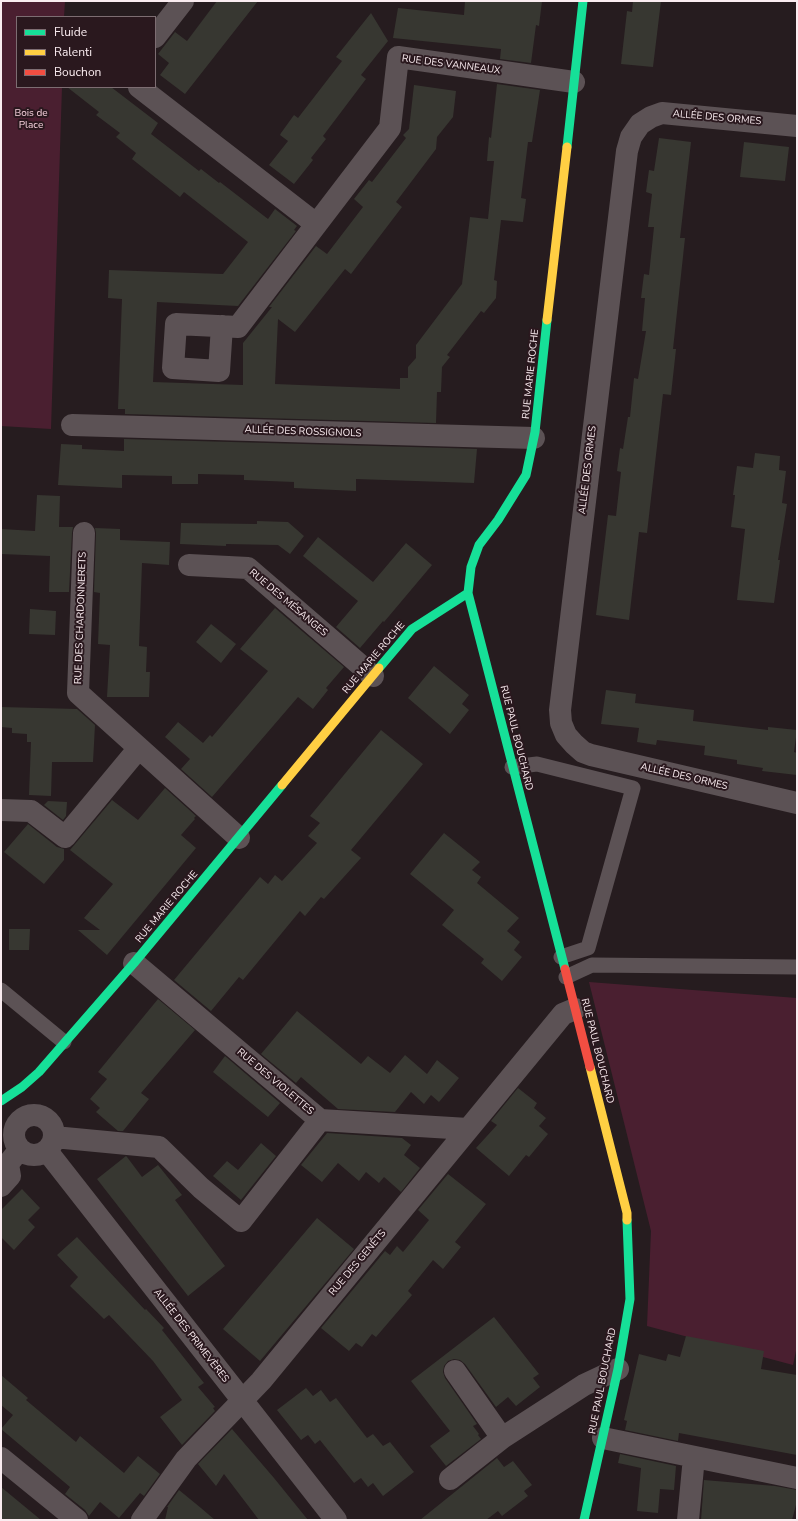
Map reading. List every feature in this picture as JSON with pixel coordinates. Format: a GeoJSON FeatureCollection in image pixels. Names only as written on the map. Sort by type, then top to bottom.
{"type":"FeatureCollection","features":[{"type":"Feature","properties":{"kind":"street"},"geometry":{"type":"LineString","coordinates":[[156,36],[183,1]]}},
{"type":"Feature","properties":{"kind":"street","name":"RUE MARIE ROCHE"},"geometry":{"type":"LineString","coordinates":[[3,1100],[39,1072],[134,963],[412,629],[468,593],[471,567],[479,545],[498,520],[526,475],[534,438],[583,1]]}},
{"type":"Feature","properties":{"kind":"street","name":"RUE DES VANNEAUX"},"geometry":{"type":"LineString","coordinates":[[222,326],[238,327],[390,128],[398,57],[574,82]]}},
{"type":"Feature","properties":{"kind":"street"},"geometry":{"type":"LineString","coordinates":[[140,88],[316,224]]}},
{"type":"Feature","properties":{"kind":"street","name":"ALLÉE DES ORMES"},"geometry":{"type":"LineString","coordinates":[[797,126],[662,113],[651,117],[640,124],[631,137],[626,159],[560,710],[561,723],[566,735],[583,752],[797,803]]}},
{"type":"Feature","properties":{"kind":"street","name":"ALLÉE DES ROSSIGNOLS"},"geometry":{"type":"LineString","coordinates":[[72,425],[534,438]]}},
{"type":"Feature","properties":{"kind":"street","name":"RUE DES CHARDONNERETS"},"geometry":{"type":"LineString","coordinates":[[84,533],[78,693],[239,838]]}},
{"type":"Feature","properties":{"kind":"street","name":"RUE DES MÉSANGES"},"geometry":{"type":"LineString","coordinates":[[189,565],[248,568],[373,676]]}},
{"type":"Feature","properties":{"kind":"street","name":"RUE PAUL BOUCHARD"},"geometry":{"type":"LineString","coordinates":[[468,593],[626,1213],[630,1299],[618,1369],[584,1520]]}},
{"type":"Feature","properties":{"kind":"street"},"geometry":{"type":"LineString","coordinates":[[1,810],[31,811],[64,837],[139,748]]}},
{"type":"Feature","properties":{"kind":"street","name":"RUE DES VIOLETTES"},"geometry":{"type":"LineString","coordinates":[[134,963],[320,1120],[468,1129]]}},
{"type":"Feature","properties":{"kind":"street","name":"RUE DES GENÊTS"},"geometry":{"type":"LineString","coordinates":[[142,1520],[186,1459],[261,1381],[563,1014],[575,1009]]}},
{"type":"Feature","properties":{"kind":"street"},"geometry":{"type":"LineString","coordinates":[[3,1100],[21,1119]]}},
{"type":"Feature","properties":{"kind":"street"},"geometry":{"type":"LineString","coordinates":[[36,1115],[43,1117],[49,1122],[53,1129],[50,1144],[40,1154],[26,1154],[19,1150],[15,1142],[13,1134],[16,1126],[21,1119],[28,1116],[36,1115]]}},
{"type":"Feature","properties":{"kind":"street"},"geometry":{"type":"LineString","coordinates":[[50,1144],[159,1147],[201,1188],[241,1221],[320,1120]]}},
{"type":"Feature","properties":{"kind":"street","name":"ALLÉE DES PRIMEVÈRES"},"geometry":{"type":"LineString","coordinates":[[50,1144],[242,1401],[336,1520]]}},
{"type":"Feature","properties":{"kind":"street"},"geometry":{"type":"LineString","coordinates":[[1,1186],[10,1176],[8,1164],[19,1150]]}},
{"type":"Feature","properties":{"kind":"street"},"geometry":{"type":"LineString","coordinates":[[450,1479],[502,1438],[584,1385],[618,1369]]}},
{"type":"Feature","properties":{"kind":"street"},"geometry":{"type":"LineString","coordinates":[[455,1371],[502,1438]]}},
{"type":"Feature","properties":{"kind":"street"},"geometry":{"type":"LineString","coordinates":[[603,1438],[797,1478]]}},
{"type":"Feature","properties":{"kind":"street"},"geometry":{"type":"LineString","coordinates":[[688,1520],[694,1457]]}},
{"type":"Feature","properties":{"kind":"street"},"geometry":{"type":"LineString","coordinates":[[1,1458],[77,1520]]}},
{"type":"Feature","properties":{"kind":"lane"},"geometry":{"type":"LineString","coordinates":[[512,767],[537,764],[633,788],[588,948],[561,958]]}},
{"type":"Feature","properties":{"kind":"lane"},"geometry":{"type":"LineString","coordinates":[[566,976],[592,965],[797,967]]}},
{"type":"Feature","properties":{"kind":"lane"},"geometry":{"type":"LineString","coordinates":[[1,990],[64,1042]]}},
{"type":"Feature","properties":{"kind":"green space","name":"Bois de Place"},"geometry":{"type":"Polygon","coordinates":[[[1,1],[65,1],[64,16],[16,16],[16,88],[62,88],[51,429],[1,426],[1,1]]]}},
{"type":"Feature","properties":{"kind":"green space"},"geometry":{"type":"Polygon","coordinates":[[[589,982],[797,998],[797,1346],[793,1365],[647,1326],[651,1231],[589,982]]]}},
{"type":"Feature","properties":{"kind":"building"},"geometry":{"type":"Polygon","coordinates":[[[217,1],[258,1],[185,94],[160,75],[169,63],[158,54],[175,32],[187,41],[217,1]]]}},
{"type":"Feature","properties":{"kind":"building"},"geometry":{"type":"Polygon","coordinates":[[[465,1],[542,1],[539,26],[536,25],[531,63],[500,59],[501,49],[393,38],[398,8],[464,15],[465,1]]]}},
{"type":"Feature","properties":{"kind":"building"},"geometry":{"type":"Polygon","coordinates":[[[633,1],[661,1],[653,67],[621,64],[627,11],[632,12],[633,1]]]}},
{"type":"Feature","properties":{"kind":"building"},"geometry":{"type":"Polygon","coordinates":[[[371,13],[388,41],[361,75],[366,79],[323,136],[326,139],[311,158],[313,160],[294,184],[269,165],[288,141],[280,135],[294,115],[298,118],[342,61],[336,57],[371,13]]]}},
{"type":"Feature","properties":{"kind":"building"},"geometry":{"type":"Polygon","coordinates":[[[497,84],[540,90],[532,142],[528,142],[521,198],[526,199],[523,222],[501,220],[494,280],[497,281],[496,298],[484,313],[481,311],[447,355],[450,357],[442,367],[441,392],[437,392],[436,423],[125,414],[125,409],[118,409],[122,299],[108,298],[109,270],[223,274],[248,242],[184,192],[180,197],[132,159],[136,153],[116,137],[120,133],[96,115],[99,112],[68,88],[112,88],[158,123],[151,134],[199,171],[201,169],[219,183],[220,182],[268,219],[275,209],[297,226],[294,230],[296,231],[238,306],[157,302],[153,382],[243,385],[243,343],[272,307],[269,307],[316,246],[327,254],[363,207],[354,199],[369,180],[372,182],[406,138],[403,135],[409,129],[414,85],[456,91],[453,117],[437,137],[436,149],[396,202],[402,207],[351,274],[345,269],[295,332],[278,319],[275,384],[400,389],[400,378],[408,378],[408,367],[416,358],[416,345],[462,284],[470,217],[488,219],[494,161],[487,161],[489,137],[491,138],[497,84]]]}},
{"type":"Feature","properties":{"kind":"building"},"geometry":{"type":"Polygon","coordinates":[[[659,138],[691,142],[680,238],[685,238],[673,349],[676,349],[671,395],[663,394],[647,533],[639,532],[629,620],[596,615],[608,515],[616,516],[621,472],[617,471],[620,448],[623,449],[628,417],[630,417],[634,378],[638,379],[646,331],[642,331],[645,298],[641,298],[644,274],[649,275],[654,227],[648,227],[652,194],[646,192],[649,170],[654,171],[659,138]]]}},
{"type":"Feature","properties":{"kind":"building"},"geometry":{"type":"Polygon","coordinates":[[[744,142],[789,147],[785,181],[740,177],[744,142]]]}},
{"type":"Feature","properties":{"kind":"building"},"geometry":{"type":"Polygon","coordinates":[[[124,439],[477,449],[474,483],[356,479],[356,491],[294,488],[294,482],[244,480],[244,475],[198,474],[198,484],[172,484],[172,476],[122,475],[122,488],[58,485],[61,444],[82,445],[82,449],[124,451],[124,439]]]}},
{"type":"Feature","properties":{"kind":"building"},"geometry":{"type":"Polygon","coordinates":[[[755,453],[780,456],[779,470],[786,471],[782,503],[787,504],[778,560],[780,560],[774,603],[737,600],[745,529],[731,527],[735,495],[733,495],[737,466],[753,468],[755,453]]]}},
{"type":"Feature","properties":{"kind":"building"},"geometry":{"type":"Polygon","coordinates":[[[37,495],[60,496],[59,527],[73,527],[69,592],[49,592],[50,556],[1,554],[1,529],[35,531],[37,495]]]}},
{"type":"Feature","properties":{"kind":"building"},"geometry":{"type":"Polygon","coordinates":[[[257,521],[288,522],[304,536],[290,554],[278,545],[226,544],[226,546],[180,544],[181,523],[257,524],[257,521]]]}},
{"type":"Feature","properties":{"kind":"building"},"geometry":{"type":"Polygon","coordinates":[[[95,528],[120,529],[120,540],[170,542],[169,565],[142,563],[139,646],[147,647],[146,672],[150,672],[149,697],[107,697],[110,645],[98,644],[100,593],[94,592],[95,528]]]}},
{"type":"Feature","properties":{"kind":"building"},"geometry":{"type":"Polygon","coordinates":[[[318,537],[373,582],[406,543],[432,565],[360,648],[336,627],[358,601],[303,556],[318,537]]]}},
{"type":"Feature","properties":{"kind":"building"},"geometry":{"type":"Polygon","coordinates":[[[275,608],[344,667],[326,688],[328,690],[313,709],[298,697],[212,797],[181,769],[190,759],[165,737],[178,722],[203,743],[210,735],[212,737],[268,671],[240,649],[275,608]]]}},
{"type":"Feature","properties":{"kind":"building"},"geometry":{"type":"Polygon","coordinates":[[[30,609],[56,611],[55,635],[29,634],[30,609]]]}},
{"type":"Feature","properties":{"kind":"building"},"geometry":{"type":"Polygon","coordinates":[[[211,624],[236,644],[221,663],[196,642],[211,624]]]}},
{"type":"Feature","properties":{"kind":"building"},"geometry":{"type":"Polygon","coordinates":[[[434,666],[469,695],[462,704],[469,710],[450,734],[408,698],[434,666]]]}},
{"type":"Feature","properties":{"kind":"building"},"geometry":{"type":"Polygon","coordinates":[[[606,690],[636,694],[635,703],[694,710],[693,721],[768,730],[768,727],[797,730],[794,752],[797,753],[797,775],[762,771],[763,768],[737,764],[737,760],[704,755],[705,746],[657,740],[656,745],[637,742],[639,728],[601,724],[606,690]]]}},
{"type":"Feature","properties":{"kind":"building"},"geometry":{"type":"Polygon","coordinates":[[[1,707],[77,709],[95,725],[93,762],[52,762],[51,796],[29,795],[31,742],[27,742],[27,734],[12,733],[12,728],[1,727],[1,707]]]}},
{"type":"Feature","properties":{"kind":"building"},"geometry":{"type":"Polygon","coordinates":[[[381,730],[423,764],[351,850],[361,858],[324,899],[321,897],[305,916],[300,911],[243,980],[239,977],[211,1011],[174,980],[260,877],[268,884],[275,875],[282,881],[317,843],[308,836],[320,823],[310,816],[381,730]]]}},
{"type":"Feature","properties":{"kind":"building"},"geometry":{"type":"Polygon","coordinates":[[[165,788],[196,816],[181,835],[196,848],[107,955],[78,930],[100,930],[84,918],[113,884],[70,850],[112,800],[138,820],[165,788]]]}},
{"type":"Feature","properties":{"kind":"building"},"geometry":{"type":"Polygon","coordinates":[[[48,801],[67,802],[66,816],[63,820],[44,805],[48,801]]]}},
{"type":"Feature","properties":{"kind":"building"},"geometry":{"type":"Polygon","coordinates":[[[28,824],[57,847],[64,849],[64,860],[44,884],[4,852],[28,824]]]}},
{"type":"Feature","properties":{"kind":"building"},"geometry":{"type":"Polygon","coordinates":[[[444,833],[480,862],[472,870],[481,877],[477,883],[519,918],[507,931],[520,942],[514,950],[522,957],[502,981],[481,963],[484,959],[442,925],[454,910],[410,874],[444,833]]]}},
{"type":"Feature","properties":{"kind":"building"},"geometry":{"type":"Polygon","coordinates":[[[9,929],[30,929],[29,950],[9,950],[9,929]]]}},
{"type":"Feature","properties":{"kind":"building"},"geometry":{"type":"Polygon","coordinates":[[[158,999],[195,1030],[141,1093],[149,1099],[123,1131],[118,1131],[96,1112],[100,1108],[90,1099],[107,1079],[98,1072],[158,999]]]}},
{"type":"Feature","properties":{"kind":"building"},"geometry":{"type":"Polygon","coordinates":[[[297,1011],[361,1064],[368,1056],[390,1073],[405,1055],[427,1074],[437,1060],[459,1078],[439,1102],[431,1095],[424,1104],[411,1092],[395,1112],[338,1109],[301,1077],[296,1083],[261,1054],[297,1011]]]}},
{"type":"Feature","properties":{"kind":"building"},"geometry":{"type":"Polygon","coordinates":[[[225,1056],[280,1103],[268,1117],[213,1072],[225,1056]]]}},
{"type":"Feature","properties":{"kind":"building"},"geometry":{"type":"Polygon","coordinates":[[[518,1088],[537,1103],[534,1108],[546,1118],[539,1126],[548,1134],[529,1157],[526,1155],[509,1176],[476,1148],[497,1125],[491,1121],[518,1088]]]}},
{"type":"Feature","properties":{"kind":"building"},"geometry":{"type":"Polygon","coordinates":[[[327,1133],[402,1138],[411,1145],[404,1155],[420,1168],[401,1192],[384,1177],[379,1183],[366,1172],[359,1181],[338,1163],[322,1182],[301,1165],[327,1133]]]}},
{"type":"Feature","properties":{"kind":"building"},"geometry":{"type":"Polygon","coordinates":[[[261,1143],[276,1156],[241,1200],[213,1176],[227,1161],[238,1170],[261,1143]]]}},
{"type":"Feature","properties":{"kind":"building"},"geometry":{"type":"Polygon","coordinates":[[[126,1156],[142,1177],[158,1165],[182,1195],[175,1200],[225,1266],[188,1296],[97,1179],[126,1156]]]}},
{"type":"Feature","properties":{"kind":"building"},"geometry":{"type":"Polygon","coordinates":[[[448,1174],[486,1204],[455,1242],[461,1247],[443,1269],[433,1260],[408,1291],[412,1295],[376,1337],[372,1334],[362,1347],[356,1343],[349,1351],[321,1328],[385,1251],[390,1255],[397,1246],[403,1252],[429,1220],[418,1210],[448,1174]]]}},
{"type":"Feature","properties":{"kind":"building"},"geometry":{"type":"Polygon","coordinates":[[[22,1189],[40,1208],[28,1220],[35,1227],[14,1250],[1,1237],[1,1210],[22,1189]]]}},
{"type":"Feature","properties":{"kind":"building"},"geometry":{"type":"Polygon","coordinates":[[[317,1218],[354,1249],[260,1361],[223,1329],[317,1218]]]}},
{"type":"Feature","properties":{"kind":"building"},"geometry":{"type":"Polygon","coordinates":[[[77,1237],[145,1310],[146,1309],[164,1328],[162,1330],[204,1383],[198,1387],[215,1407],[213,1408],[215,1411],[182,1445],[160,1417],[182,1400],[153,1361],[109,1315],[104,1319],[70,1286],[78,1277],[57,1255],[77,1237]]]}},
{"type":"Feature","properties":{"kind":"building"},"geometry":{"type":"Polygon","coordinates":[[[494,1317],[539,1374],[533,1378],[540,1387],[516,1406],[508,1397],[496,1407],[465,1364],[460,1360],[454,1359],[448,1361],[444,1366],[443,1372],[445,1378],[477,1424],[473,1426],[481,1439],[446,1466],[430,1446],[450,1431],[411,1381],[494,1317]]]}},
{"type":"Feature","properties":{"kind":"building"},"geometry":{"type":"Polygon","coordinates":[[[686,1336],[764,1351],[761,1369],[797,1375],[797,1455],[679,1433],[678,1441],[625,1430],[627,1421],[624,1420],[639,1354],[666,1361],[668,1354],[680,1357],[686,1336]]]}},
{"type":"Feature","properties":{"kind":"building"},"geometry":{"type":"Polygon","coordinates":[[[1,1375],[28,1398],[26,1400],[76,1442],[80,1436],[124,1473],[138,1456],[160,1474],[144,1496],[140,1493],[119,1518],[100,1502],[89,1516],[85,1510],[65,1494],[70,1487],[1,1429],[13,1415],[1,1405],[1,1375]]]}},
{"type":"Feature","properties":{"kind":"building"},"geometry":{"type":"Polygon","coordinates":[[[306,1388],[313,1396],[321,1390],[330,1402],[336,1398],[367,1438],[373,1434],[383,1446],[390,1442],[414,1472],[383,1496],[373,1483],[368,1487],[361,1478],[354,1483],[320,1440],[315,1444],[308,1435],[301,1440],[277,1410],[306,1388]]]}},
{"type":"Feature","properties":{"kind":"building"},"geometry":{"type":"Polygon","coordinates":[[[232,1429],[308,1520],[259,1520],[224,1474],[216,1486],[198,1464],[232,1429]]]}},
{"type":"Feature","properties":{"kind":"building"},"geometry":{"type":"Polygon","coordinates":[[[620,1454],[676,1466],[674,1490],[660,1489],[658,1513],[637,1511],[641,1468],[618,1463],[620,1454]]]}},
{"type":"Feature","properties":{"kind":"building"},"geometry":{"type":"Polygon","coordinates":[[[497,1458],[504,1467],[513,1461],[532,1485],[524,1491],[528,1496],[502,1516],[498,1511],[486,1520],[420,1520],[497,1458]]]}},
{"type":"Feature","properties":{"kind":"building"},"geometry":{"type":"Polygon","coordinates":[[[704,1480],[775,1486],[797,1490],[797,1501],[792,1520],[701,1520],[704,1480]]]}},
{"type":"Feature","properties":{"kind":"building"},"geometry":{"type":"Polygon","coordinates":[[[1,1487],[41,1520],[1,1520],[1,1487]]]}},
{"type":"Feature","properties":{"kind":"building"},"geometry":{"type":"Polygon","coordinates":[[[179,1490],[215,1520],[165,1520],[167,1507],[179,1490]]]}},
{"type":"Feature","properties":{"kind":"traffic: fast"},"geometry":{"type":"LineString","coordinates":[[567,147],[583,1]]}},
{"type":"Feature","properties":{"kind":"traffic: fast"},"geometry":{"type":"LineString","coordinates":[[379,668],[412,629],[468,593],[471,567],[479,545],[498,520],[526,475],[535,432],[547,320]]}},
{"type":"Feature","properties":{"kind":"traffic: fast"},"geometry":{"type":"LineString","coordinates":[[468,593],[565,969]]}},
{"type":"Feature","properties":{"kind":"traffic: fast"},"geometry":{"type":"LineString","coordinates":[[1,1101],[22,1087],[39,1072],[134,963],[282,785]]}},
{"type":"Feature","properties":{"kind":"traffic: fast"},"geometry":{"type":"LineString","coordinates":[[584,1520],[618,1369],[630,1299],[627,1220]]}},
{"type":"Feature","properties":{"kind":"traffic: slow"},"geometry":{"type":"LineString","coordinates":[[547,320],[567,147]]}},
{"type":"Feature","properties":{"kind":"traffic: slow"},"geometry":{"type":"LineString","coordinates":[[282,785],[379,668]]}},
{"type":"Feature","properties":{"kind":"traffic: slow"},"geometry":{"type":"LineString","coordinates":[[590,1067],[627,1213],[627,1220]]}},
{"type":"Feature","properties":{"kind":"traffic: jam"},"geometry":{"type":"LineString","coordinates":[[565,969],[590,1067]]}}]}
